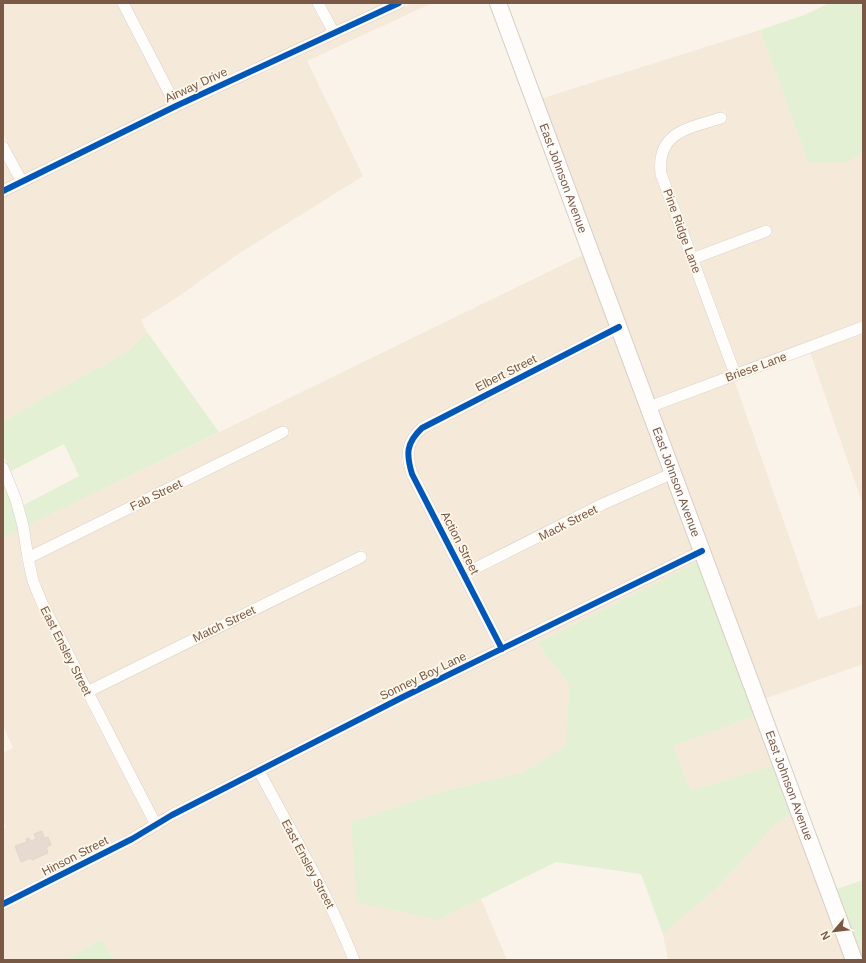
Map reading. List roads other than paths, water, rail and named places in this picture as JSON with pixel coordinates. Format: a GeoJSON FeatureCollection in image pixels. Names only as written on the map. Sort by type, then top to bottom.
{"type":"FeatureCollection","features":[{"type":"Feature","properties":{"kind":"main road","name":"East Johnson Avenue"},"geometry":{"type":"LineString","coordinates":[[498,3],[854,960]]}},
{"type":"Feature","properties":{"kind":"street"},"geometry":{"type":"LineString","coordinates":[[123,3],[176,106]]}},
{"type":"Feature","properties":{"kind":"street"},"geometry":{"type":"LineString","coordinates":[[318,3],[334,33]]}},
{"type":"Feature","properties":{"kind":"street","name":"Airway Drive"},"geometry":{"type":"LineString","coordinates":[[3,192],[176,106],[399,3]]}},
{"type":"Feature","properties":{"kind":"street","name":"Pine Ridge Lane"},"geometry":{"type":"LineString","coordinates":[[721,118],[680,132],[672,137],[661,155],[660,164],[661,174],[735,374]]}},
{"type":"Feature","properties":{"kind":"street"},"geometry":{"type":"LineString","coordinates":[[3,147],[22,182]]}},
{"type":"Feature","properties":{"kind":"street"},"geometry":{"type":"LineString","coordinates":[[692,259],[766,231]]}},
{"type":"Feature","properties":{"kind":"street","name":"Elbert Street"},"geometry":{"type":"LineString","coordinates":[[410,444],[414,435],[422,428],[619,327]]}},
{"type":"Feature","properties":{"kind":"street","name":"Briese Lane"},"geometry":{"type":"LineString","coordinates":[[649,407],[863,327]]}},
{"type":"Feature","properties":{"kind":"street","name":"Fab Street"},"geometry":{"type":"LineString","coordinates":[[28,558],[283,432]]}},
{"type":"Feature","properties":{"kind":"street","name":"Action Street"},"geometry":{"type":"LineString","coordinates":[[410,444],[408,450],[408,460],[412,474],[502,649]]}},
{"type":"Feature","properties":{"kind":"street","name":"East Ensley Street"},"geometry":{"type":"LineString","coordinates":[[3,468],[16,500],[23,526],[33,581],[42,603],[156,825]]}},
{"type":"Feature","properties":{"kind":"street","name":"Mack Street"},"geometry":{"type":"LineString","coordinates":[[464,574],[603,504],[673,473]]}},
{"type":"Feature","properties":{"kind":"street","name":"Sonney Boy Lane"},"geometry":{"type":"LineString","coordinates":[[156,825],[403,697],[702,551]]}},
{"type":"Feature","properties":{"kind":"street","name":"Match Street"},"geometry":{"type":"LineString","coordinates":[[87,692],[361,557]]}},
{"type":"Feature","properties":{"kind":"street","name":"East Ensley Street"},"geometry":{"type":"LineString","coordinates":[[259,771],[328,900],[354,960]]}},
{"type":"Feature","properties":{"kind":"street","name":"Hinson Street"},"geometry":{"type":"LineString","coordinates":[[3,904],[132,839],[156,825]]}}]}
